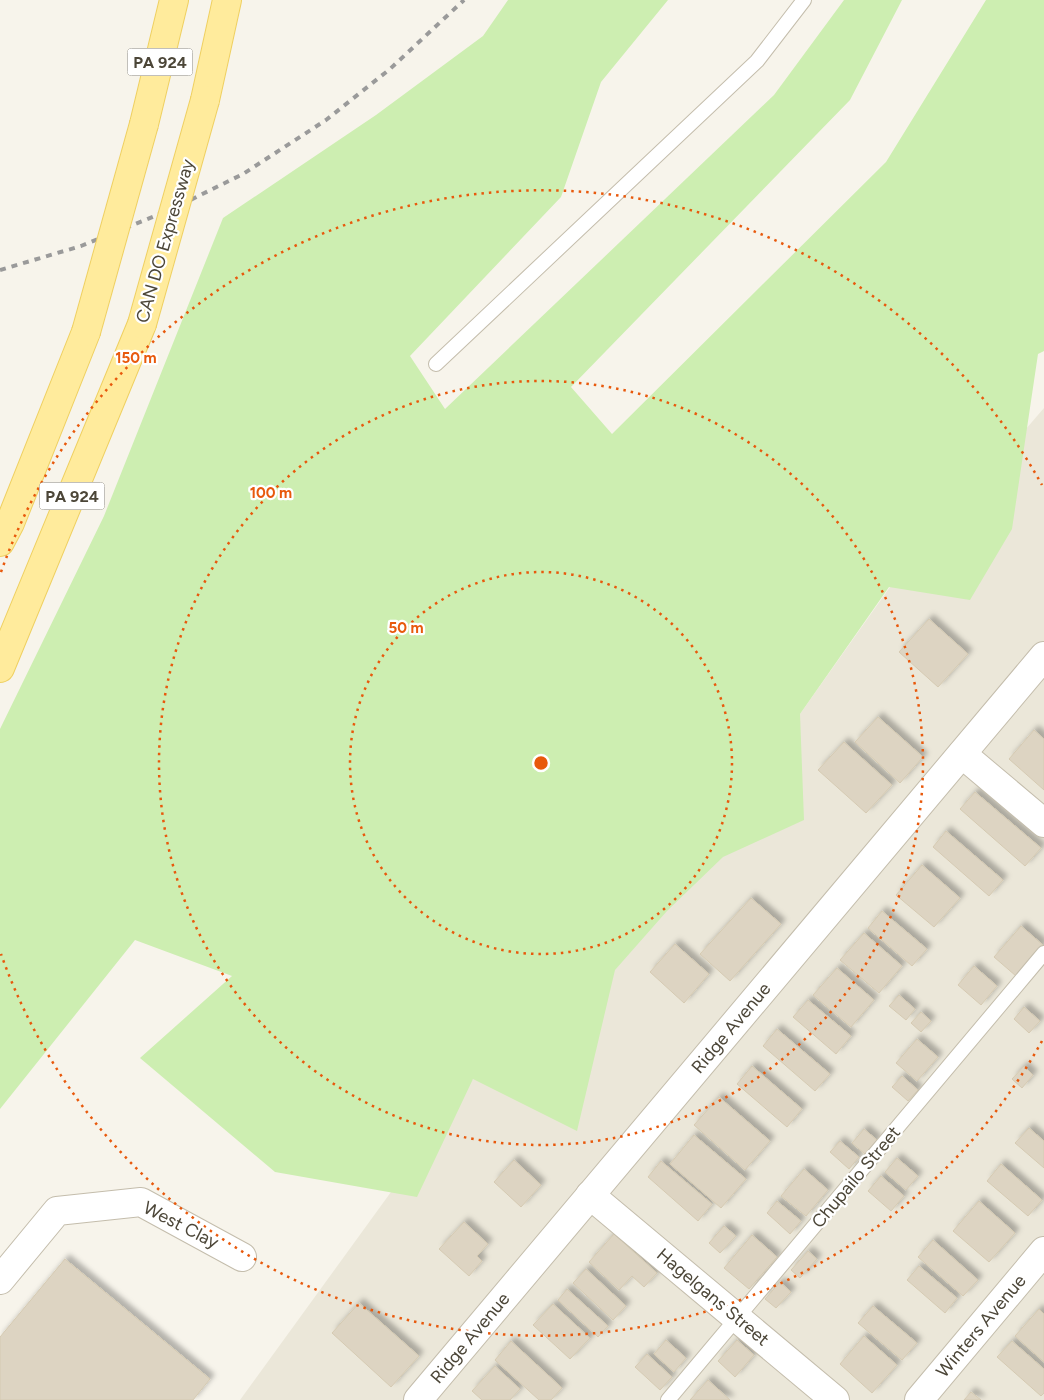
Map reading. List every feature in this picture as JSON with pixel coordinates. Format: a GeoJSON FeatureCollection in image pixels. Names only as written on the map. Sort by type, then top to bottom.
{"type":"FeatureCollection","features":[{"type":"Feature","properties":{"kind":"main road","name":"PA 924"},"geometry":{"type":"LineString","coordinates":[[0,542],[10,523],[86,332],[144,124],[174,0]]}},
{"type":"Feature","properties":{"kind":"main road","name":"CAN DO Expressway"},"geometry":{"type":"LineString","coordinates":[[0,668],[142,324],[205,100],[227,0]]}},
{"type":"Feature","properties":{"kind":"street","name":"Ridge Avenue"},"geometry":{"type":"LineString","coordinates":[[418,1400],[1044,656]]}},
{"type":"Feature","properties":{"kind":"street"},"geometry":{"type":"LineString","coordinates":[[962,754],[1044,823]]}},
{"type":"Feature","properties":{"kind":"street","name":"Hagelgans Street"},"geometry":{"type":"LineString","coordinates":[[590,1195],[835,1400]]}},
{"type":"Feature","properties":{"kind":"street","name":"West Clay"},"geometry":{"type":"LineString","coordinates":[[0,1280],[57,1211],[141,1202],[242,1257]]}},
{"type":"Feature","properties":{"kind":"street","name":"Winters Avenue"},"geometry":{"type":"LineString","coordinates":[[919,1400],[1044,1251]]}},
{"type":"Feature","properties":{"kind":"lane"},"geometry":{"type":"LineString","coordinates":[[436,364],[756,61],[804,0]]}},
{"type":"Feature","properties":{"kind":"lane","name":"Chupailo Street"},"geometry":{"type":"LineString","coordinates":[[668,1400],[1044,953]]}},
{"type":"Feature","properties":{"kind":"shaded area"},"geometry":{"type":"Polygon","coordinates":[[[1044,408],[1044,1400],[240,1400],[473,1079],[800,714],[890,587],[1044,408]]]}},
{"type":"Feature","properties":{"kind":"green space"},"geometry":{"type":"Polygon","coordinates":[[[508,0],[668,0],[601,82],[561,197],[410,356],[445,409],[774,95],[844,0],[902,0],[850,100],[571,387],[612,434],[886,162],[986,0],[1044,0],[1044,351],[1038,354],[1012,529],[970,600],[889,587],[800,714],[804,820],[723,857],[667,911],[615,970],[577,1131],[473,1079],[417,1197],[275,1172],[140,1058],[232,976],[135,940],[0,1109],[0,729],[104,516],[223,218],[376,115],[483,36],[508,0]]]}},
{"type":"Feature","properties":{"kind":"building"},"geometry":{"type":"Polygon","coordinates":[[[929,619],[968,654],[938,687],[899,652],[929,619]]]}},
{"type":"Feature","properties":{"kind":"building"},"geometry":{"type":"Polygon","coordinates":[[[878,717],[923,757],[900,783],[855,742],[878,717]]]}},
{"type":"Feature","properties":{"kind":"building"},"geometry":{"type":"Polygon","coordinates":[[[1034,730],[1044,739],[1044,790],[1009,759],[1034,730]]]}},
{"type":"Feature","properties":{"kind":"building"},"geometry":{"type":"Polygon","coordinates":[[[844,742],[892,785],[866,813],[818,770],[844,742]]]}},
{"type":"Feature","properties":{"kind":"building"},"geometry":{"type":"Polygon","coordinates":[[[975,792],[1041,848],[1025,866],[960,809],[975,792]]]}},
{"type":"Feature","properties":{"kind":"building"},"geometry":{"type":"Polygon","coordinates":[[[946,831],[1003,880],[989,896],[933,847],[946,831]]]}},
{"type":"Feature","properties":{"kind":"building"},"geometry":{"type":"Polygon","coordinates":[[[922,865],[960,898],[934,927],[896,895],[922,865]]]}},
{"type":"Feature","properties":{"kind":"building"},"geometry":{"type":"Polygon","coordinates":[[[751,898],[781,924],[730,981],[700,954],[751,898]]]}},
{"type":"Feature","properties":{"kind":"building"},"geometry":{"type":"Polygon","coordinates":[[[882,911],[927,949],[912,966],[868,928],[882,911]]]}},
{"type":"Feature","properties":{"kind":"building"},"geometry":{"type":"Polygon","coordinates":[[[1021,926],[1043,945],[1016,976],[994,957],[1021,926]]]}},
{"type":"Feature","properties":{"kind":"building"},"geometry":{"type":"Polygon","coordinates":[[[864,933],[902,966],[879,993],[840,960],[864,933]]]}},
{"type":"Feature","properties":{"kind":"building"},"geometry":{"type":"Polygon","coordinates":[[[675,944],[709,974],[684,1003],[650,972],[675,944]]]}},
{"type":"Feature","properties":{"kind":"building"},"geometry":{"type":"Polygon","coordinates":[[[974,966],[997,986],[981,1005],[958,985],[974,966]]]}},
{"type":"Feature","properties":{"kind":"building"},"geometry":{"type":"Polygon","coordinates":[[[837,968],[874,1000],[851,1027],[813,995],[837,968]]]}},
{"type":"Feature","properties":{"kind":"building"},"geometry":{"type":"Polygon","coordinates":[[[899,995],[915,1009],[906,1020],[889,1006],[899,995]]]}},
{"type":"Feature","properties":{"kind":"building"},"geometry":{"type":"Polygon","coordinates":[[[808,1000],[851,1036],[836,1054],[793,1017],[808,1000]]]}},
{"type":"Feature","properties":{"kind":"building"},"geometry":{"type":"Polygon","coordinates":[[[1024,1007],[1040,1021],[1029,1033],[1014,1019],[1024,1007]]]}},
{"type":"Feature","properties":{"kind":"building"},"geometry":{"type":"Polygon","coordinates":[[[921,1012],[931,1021],[921,1032],[911,1023],[921,1012]]]}},
{"type":"Feature","properties":{"kind":"building"},"geometry":{"type":"Polygon","coordinates":[[[777,1029],[830,1074],[815,1091],[763,1046],[777,1029]]]}},
{"type":"Feature","properties":{"kind":"building"},"geometry":{"type":"Polygon","coordinates":[[[917,1039],[938,1057],[917,1081],[896,1063],[917,1039]]]}},
{"type":"Feature","properties":{"kind":"building"},"geometry":{"type":"Polygon","coordinates":[[[752,1066],[802,1109],[787,1127],[737,1084],[752,1066]]]}},
{"type":"Feature","properties":{"kind":"building"},"geometry":{"type":"Polygon","coordinates":[[[1024,1066],[1033,1075],[1022,1088],[1012,1079],[1024,1066]]]}},
{"type":"Feature","properties":{"kind":"building"},"geometry":{"type":"Polygon","coordinates":[[[902,1076],[918,1090],[908,1101],[892,1087],[902,1076]]]}},
{"type":"Feature","properties":{"kind":"building"},"geometry":{"type":"Polygon","coordinates":[[[719,1097],[770,1141],[745,1170],[694,1125],[719,1097]]]}},
{"type":"Feature","properties":{"kind":"building"},"geometry":{"type":"Polygon","coordinates":[[[1029,1128],[1044,1141],[1044,1168],[1015,1143],[1029,1128]]]}},
{"type":"Feature","properties":{"kind":"building"},"geometry":{"type":"Polygon","coordinates":[[[864,1129],[877,1140],[865,1154],[852,1143],[864,1129]]]}},
{"type":"Feature","properties":{"kind":"building"},"geometry":{"type":"Polygon","coordinates":[[[694,1135],[746,1179],[721,1208],[670,1164],[694,1135]]]}},
{"type":"Feature","properties":{"kind":"building"},"geometry":{"type":"Polygon","coordinates":[[[840,1141],[859,1157],[849,1169],[830,1152],[840,1141]]]}},
{"type":"Feature","properties":{"kind":"building"},"geometry":{"type":"Polygon","coordinates":[[[897,1158],[918,1176],[906,1190],[885,1172],[897,1158]]]}},
{"type":"Feature","properties":{"kind":"building"},"geometry":{"type":"Polygon","coordinates":[[[514,1160],[541,1185],[521,1207],[494,1182],[514,1160]]]}},
{"type":"Feature","properties":{"kind":"building"},"geometry":{"type":"Polygon","coordinates":[[[661,1161],[712,1204],[698,1221],[648,1177],[661,1161]]]}},
{"type":"Feature","properties":{"kind":"building"},"geometry":{"type":"Polygon","coordinates":[[[1001,1164],[1042,1200],[1028,1216],[987,1181],[1001,1164]]]}},
{"type":"Feature","properties":{"kind":"building"},"geometry":{"type":"Polygon","coordinates":[[[804,1169],[828,1190],[806,1216],[781,1196],[804,1169]]]}},
{"type":"Feature","properties":{"kind":"building"},"geometry":{"type":"Polygon","coordinates":[[[881,1176],[904,1196],[891,1211],[868,1191],[881,1176]]]}},
{"type":"Feature","properties":{"kind":"building"},"geometry":{"type":"Polygon","coordinates":[[[777,1201],[801,1221],[790,1234],[767,1213],[777,1201]]]}},
{"type":"Feature","properties":{"kind":"building"},"geometry":{"type":"Polygon","coordinates":[[[979,1201],[1015,1233],[989,1262],[953,1231],[979,1201]]]}},
{"type":"Feature","properties":{"kind":"building"},"geometry":{"type":"Polygon","coordinates":[[[464,1222],[488,1244],[477,1256],[482,1261],[469,1276],[439,1249],[464,1222]]]}},
{"type":"Feature","properties":{"kind":"building"},"geometry":{"type":"Polygon","coordinates":[[[724,1226],[736,1236],[720,1253],[709,1243],[724,1226]]]}},
{"type":"Feature","properties":{"kind":"building"},"geometry":{"type":"Polygon","coordinates":[[[614,1234],[657,1273],[644,1287],[632,1276],[619,1290],[589,1262],[614,1234]]]}},
{"type":"Feature","properties":{"kind":"building"},"geometry":{"type":"Polygon","coordinates":[[[752,1235],[777,1257],[749,1289],[724,1268],[752,1235]]]}},
{"type":"Feature","properties":{"kind":"building"},"geometry":{"type":"Polygon","coordinates":[[[933,1240],[978,1280],[963,1296],[918,1257],[933,1240]]]}},
{"type":"Feature","properties":{"kind":"building"},"geometry":{"type":"Polygon","coordinates":[[[808,1251],[817,1259],[800,1278],[791,1270],[808,1251]]]}},
{"type":"Feature","properties":{"kind":"building"},"geometry":{"type":"Polygon","coordinates":[[[65,1259],[210,1379],[193,1400],[0,1400],[0,1337],[65,1259]]]}},
{"type":"Feature","properties":{"kind":"building"},"geometry":{"type":"Polygon","coordinates":[[[919,1266],[957,1298],[945,1313],[907,1280],[919,1266]]]}},
{"type":"Feature","properties":{"kind":"building"},"geometry":{"type":"Polygon","coordinates":[[[586,1269],[626,1306],[613,1320],[573,1283],[586,1269]]]}},
{"type":"Feature","properties":{"kind":"building"},"geometry":{"type":"Polygon","coordinates":[[[780,1282],[791,1292],[776,1308],[765,1299],[780,1282]]]}},
{"type":"Feature","properties":{"kind":"building"},"geometry":{"type":"Polygon","coordinates":[[[567,1289],[608,1326],[598,1337],[558,1300],[567,1289]]]}},
{"type":"Feature","properties":{"kind":"building"},"geometry":{"type":"Polygon","coordinates":[[[359,1303],[419,1356],[391,1387],[332,1333],[359,1303]]]}},
{"type":"Feature","properties":{"kind":"building"},"geometry":{"type":"Polygon","coordinates":[[[553,1304],[590,1338],[570,1359],[533,1325],[553,1304]]]}},
{"type":"Feature","properties":{"kind":"building"},"geometry":{"type":"Polygon","coordinates":[[[873,1306],[917,1343],[902,1360],[858,1323],[873,1306]]]}},
{"type":"Feature","properties":{"kind":"building"},"geometry":{"type":"Polygon","coordinates":[[[1039,1309],[1044,1314],[1044,1362],[1015,1336],[1039,1309]]]}},
{"type":"Feature","properties":{"kind":"building"},"geometry":{"type":"Polygon","coordinates":[[[864,1336],[897,1365],[872,1393],[840,1364],[864,1336]]]}},
{"type":"Feature","properties":{"kind":"building"},"geometry":{"type":"Polygon","coordinates":[[[666,1340],[686,1358],[674,1372],[654,1354],[666,1340]]]}},
{"type":"Feature","properties":{"kind":"building"},"geometry":{"type":"Polygon","coordinates":[[[737,1340],[754,1355],[735,1377],[718,1361],[737,1340]]]}},
{"type":"Feature","properties":{"kind":"building"},"geometry":{"type":"Polygon","coordinates":[[[511,1341],[562,1388],[551,1400],[539,1400],[495,1360],[511,1341]]]}},
{"type":"Feature","properties":{"kind":"building"},"geometry":{"type":"Polygon","coordinates":[[[1012,1341],[1044,1369],[1044,1393],[1041,1396],[997,1357],[1012,1341]]]}},
{"type":"Feature","properties":{"kind":"building"},"geometry":{"type":"Polygon","coordinates":[[[647,1354],[672,1377],[660,1390],[635,1367],[647,1354]]]}},
{"type":"Feature","properties":{"kind":"building"},"geometry":{"type":"Polygon","coordinates":[[[495,1366],[520,1389],[510,1400],[482,1400],[472,1391],[495,1366]]]}},
{"type":"Feature","properties":{"kind":"building"},"geometry":{"type":"Polygon","coordinates":[[[708,1380],[730,1400],[690,1400],[708,1380]]]}},
{"type":"Feature","properties":{"kind":"building"},"geometry":{"type":"Polygon","coordinates":[[[971,1392],[981,1400],[964,1400],[971,1392]]]}},
{"type":"Feature","properties":{"kind":"railway"},"geometry":{"type":"LineString","coordinates":[[0,270],[81,246],[172,209],[243,174],[326,120],[390,69],[464,0]]}}]}
